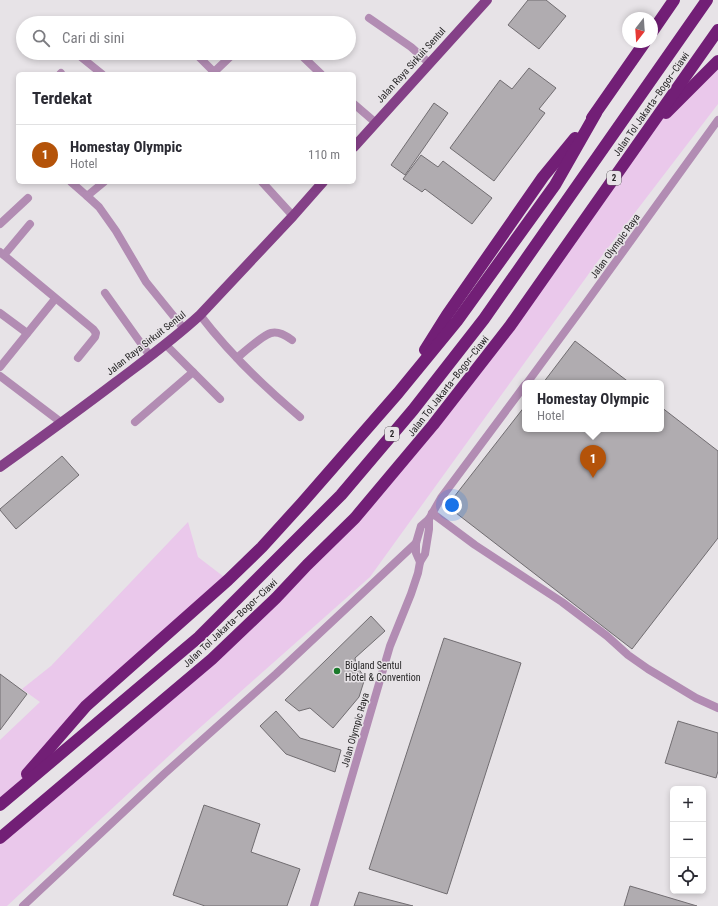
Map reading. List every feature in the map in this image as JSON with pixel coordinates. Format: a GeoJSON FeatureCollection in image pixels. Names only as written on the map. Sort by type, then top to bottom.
{"type":"FeatureCollection","features":[{"type":"Feature","properties":{"kind":"highway"},"geometry":{"type":"LineString","coordinates":[[658,23],[674,0]]}},
{"type":"Feature","properties":{"kind":"highway","name":"Jalan Tol Jakarta–Bogor–Ciawi"},"geometry":{"type":"LineString","coordinates":[[2,804],[199,637],[341,495],[413,410],[484,319],[707,0]]}},
{"type":"Feature","properties":{"kind":"highway","name":"Jalan Tol Jakarta–Bogor–Ciawi"},"geometry":{"type":"LineString","coordinates":[[0,838],[212,658],[276,598],[307,565],[356,518],[433,425],[510,326],[718,30]]}},
{"type":"Feature","properties":{"kind":"highway"},"geometry":{"type":"LineString","coordinates":[[2,804],[86,706],[228,580],[262,547],[398,394],[447,315],[543,178],[596,112],[641,48]]}},
{"type":"Feature","properties":{"kind":"highway"},"geometry":{"type":"LineString","coordinates":[[644,134],[718,61]]}},
{"type":"Feature","properties":{"kind":"main road","name":"Jalan Raya Sirkuit Sentul"},"geometry":{"type":"LineString","coordinates":[[356,145],[487,0]]}},
{"type":"Feature","properties":{"kind":"main road","name":"Jalan Raya Sirkuit Sentul"},"geometry":{"type":"LineString","coordinates":[[0,467],[62,423],[184,330],[200,315],[321,184]]}},
{"type":"Feature","properties":{"kind":"street"},"geometry":{"type":"LineString","coordinates":[[370,18],[411,47],[429,63]]}},
{"type":"Feature","properties":{"kind":"street"},"geometry":{"type":"LineString","coordinates":[[85,60],[100,72]]}},
{"type":"Feature","properties":{"kind":"street"},"geometry":{"type":"LineString","coordinates":[[201,60],[212,72]]}},
{"type":"Feature","properties":{"kind":"street"},"geometry":{"type":"LineString","coordinates":[[214,72],[227,60]]}},
{"type":"Feature","properties":{"kind":"street"},"geometry":{"type":"LineString","coordinates":[[306,60],[319,72]]}},
{"type":"Feature","properties":{"kind":"street"},"geometry":{"type":"LineString","coordinates":[[356,106],[376,123]]}},
{"type":"Feature","properties":{"kind":"street","name":"Jalan Olympic Raya"},"geometry":{"type":"LineString","coordinates":[[529,380],[718,120]]}},
{"type":"Feature","properties":{"kind":"street"},"geometry":{"type":"LineString","coordinates":[[73,184],[99,207],[116,231],[146,282],[184,330]]}},
{"type":"Feature","properties":{"kind":"street"},"geometry":{"type":"LineString","coordinates":[[87,196],[102,184]]}},
{"type":"Feature","properties":{"kind":"street"},"geometry":{"type":"LineString","coordinates":[[264,184],[292,216]]}},
{"type":"Feature","properties":{"kind":"street"},"geometry":{"type":"LineString","coordinates":[[0,224],[28,198]]}},
{"type":"Feature","properties":{"kind":"street"},"geometry":{"type":"LineString","coordinates":[[30,224],[2,254],[96,333],[95,337],[78,358]]}},
{"type":"Feature","properties":{"kind":"street"},"geometry":{"type":"LineString","coordinates":[[105,293],[150,356]]}},
{"type":"Feature","properties":{"kind":"street"},"geometry":{"type":"LineString","coordinates":[[0,367],[55,299]]}},
{"type":"Feature","properties":{"kind":"street"},"geometry":{"type":"LineString","coordinates":[[0,313],[27,333]]}},
{"type":"Feature","properties":{"kind":"street"},"geometry":{"type":"LineString","coordinates":[[200,315],[212,331],[237,358],[261,382],[300,416]]}},
{"type":"Feature","properties":{"kind":"street"},"geometry":{"type":"LineString","coordinates":[[237,358],[266,335],[272,333],[285,335],[292,340]]}},
{"type":"Feature","properties":{"kind":"street"},"geometry":{"type":"LineString","coordinates":[[166,345],[220,399]]}},
{"type":"Feature","properties":{"kind":"street"},"geometry":{"type":"LineString","coordinates":[[135,422],[193,372]]}},
{"type":"Feature","properties":{"kind":"street"},"geometry":{"type":"LineString","coordinates":[[0,376],[62,423]]}},
{"type":"Feature","properties":{"kind":"street","name":"Jalan Olympic Raya"},"geometry":{"type":"LineString","coordinates":[[420,562],[416,553],[416,543],[421,526],[430,516],[441,498],[522,389]]}},
{"type":"Feature","properties":{"kind":"street"},"geometry":{"type":"LineString","coordinates":[[430,516],[562,602],[607,636],[628,655],[648,669],[696,698],[718,708]]}},
{"type":"Feature","properties":{"kind":"street","name":"Jalan Olympic Raya"},"geometry":{"type":"LineString","coordinates":[[314,906],[390,646],[411,594],[420,562],[426,554],[430,516]]}},
{"type":"Feature","properties":{"kind":"street"},"geometry":{"type":"LineString","coordinates":[[23,906],[164,774],[276,674],[416,543]]}},
{"type":"Feature","properties":{"kind":"shaded area"},"geometry":{"type":"Polygon","coordinates":[[[718,61],[718,104],[598,261],[370,577],[186,740],[7,906],[0,906],[0,838],[276,598],[433,425],[644,135],[718,61]]]}},
{"type":"Feature","properties":{"kind":"shaded area"},"geometry":{"type":"Polygon","coordinates":[[[188,522],[198,557],[228,580],[86,706],[0,805],[0,740],[40,702],[22,689],[51,666],[188,522]]]}},
{"type":"Feature","properties":{"kind":"building"},"geometry":{"type":"Polygon","coordinates":[[[528,0],[546,0],[566,16],[539,49],[508,25],[528,0]]]}},
{"type":"Feature","properties":{"kind":"building"},"geometry":{"type":"Polygon","coordinates":[[[529,68],[556,88],[539,109],[545,113],[494,181],[450,148],[500,80],[512,89],[529,68]]]}},
{"type":"Feature","properties":{"kind":"building"},"geometry":{"type":"Polygon","coordinates":[[[434,103],[448,113],[405,175],[391,165],[434,103]]]}},
{"type":"Feature","properties":{"kind":"building"},"geometry":{"type":"Polygon","coordinates":[[[421,155],[438,167],[443,161],[492,198],[472,224],[425,189],[422,192],[403,179],[421,155]]]}},
{"type":"Feature","properties":{"kind":"building"},"geometry":{"type":"Polygon","coordinates":[[[575,341],[626,380],[545,380],[575,341]]]}},
{"type":"Feature","properties":{"kind":"building"},"geometry":{"type":"Polygon","coordinates":[[[664,409],[718,451],[718,538],[632,649],[447,506],[522,410],[522,432],[664,432],[664,409]]]}},
{"type":"Feature","properties":{"kind":"building"},"geometry":{"type":"Polygon","coordinates":[[[62,456],[79,475],[16,529],[0,509],[62,456]]]}},
{"type":"Feature","properties":{"kind":"building","name":"Bigland Sentul Hotel & Convention"},"geometry":{"type":"Polygon","coordinates":[[[371,616],[385,631],[355,658],[356,665],[365,678],[359,697],[333,728],[310,708],[299,711],[285,700],[371,616]]]}},
{"type":"Feature","properties":{"kind":"building"},"geometry":{"type":"Polygon","coordinates":[[[444,638],[521,663],[447,894],[369,869],[444,638]]]}},
{"type":"Feature","properties":{"kind":"building"},"geometry":{"type":"Polygon","coordinates":[[[0,674],[27,694],[0,730],[0,674]]]}},
{"type":"Feature","properties":{"kind":"building"},"geometry":{"type":"Polygon","coordinates":[[[276,711],[300,738],[341,750],[335,772],[286,754],[260,726],[276,711]]]}},
{"type":"Feature","properties":{"kind":"building"},"geometry":{"type":"Polygon","coordinates":[[[678,721],[718,733],[718,771],[716,778],[665,763],[678,721]]]}},
{"type":"Feature","properties":{"kind":"building"},"geometry":{"type":"Polygon","coordinates":[[[204,805],[260,824],[251,852],[300,869],[287,906],[205,906],[173,895],[204,805]]]}},
{"type":"Feature","properties":{"kind":"building"},"geometry":{"type":"Polygon","coordinates":[[[630,886],[697,906],[624,906],[630,886]]]}},
{"type":"Feature","properties":{"kind":"building"},"geometry":{"type":"Polygon","coordinates":[[[359,892],[413,906],[354,906],[359,892]]]}},
{"type":"Feature","properties":{"kind":"place","name":"Homestay Olympic"},"geometry":{"type":"Point","coordinates":[593,478]}},
{"type":"Feature","properties":{"kind":"place","name":"Bigland Sentul Hotel & Convention"},"geometry":{"type":"Point","coordinates":[337,671]}}]}
